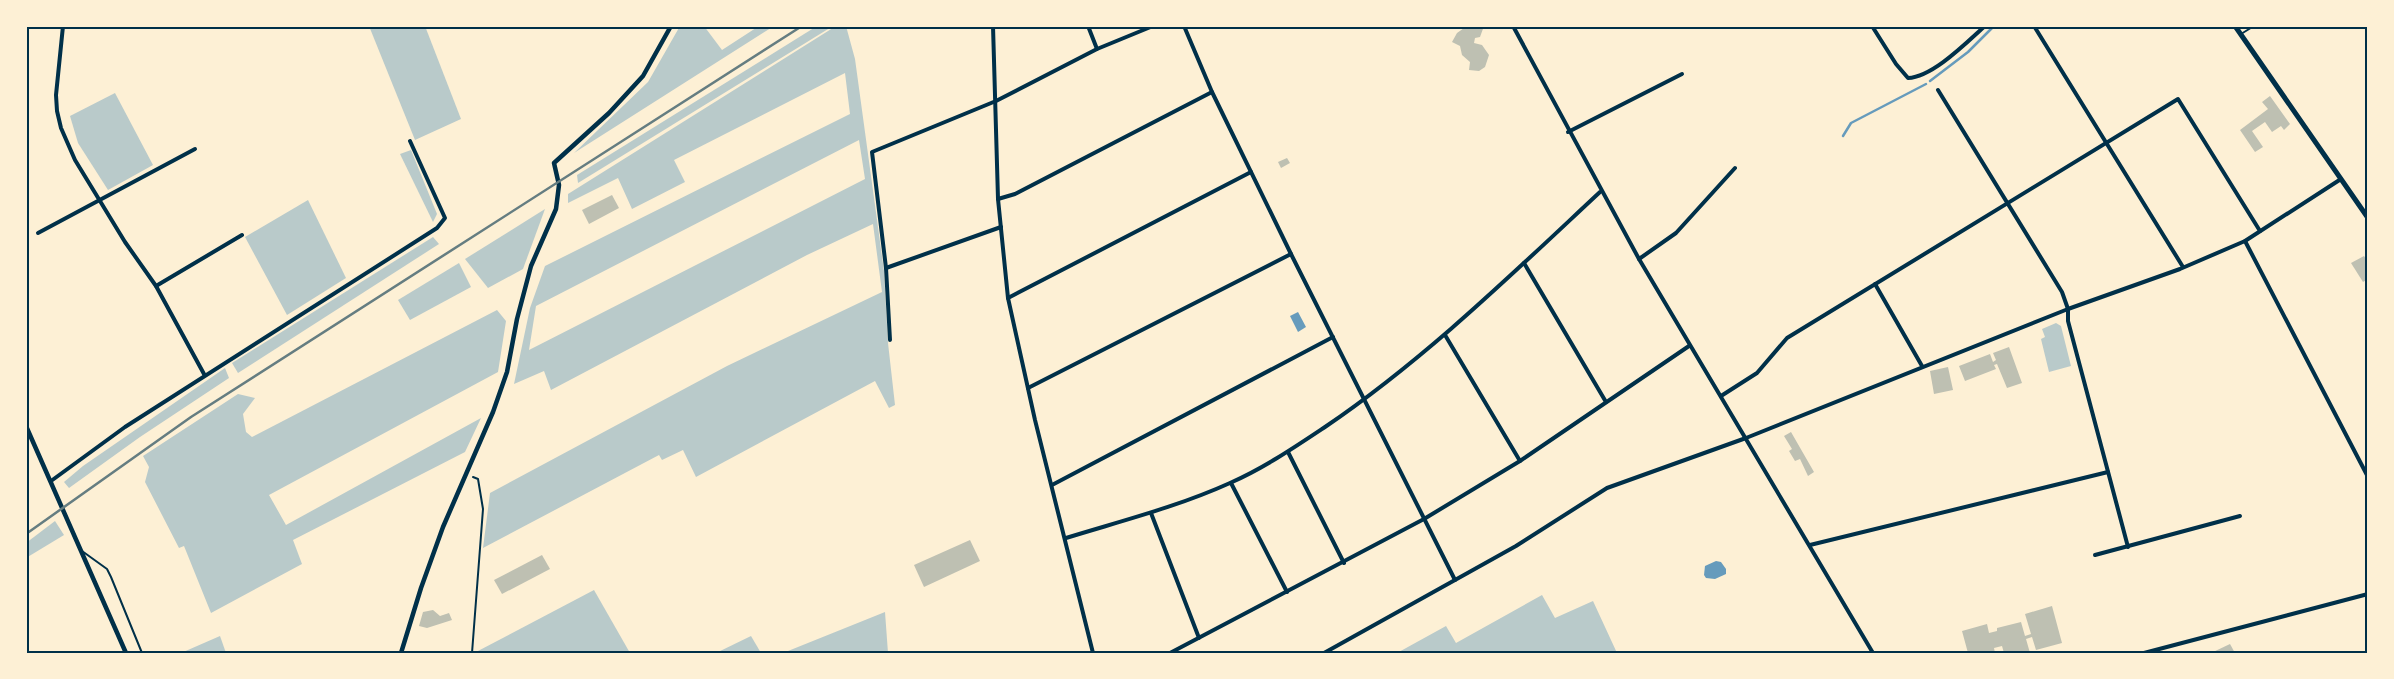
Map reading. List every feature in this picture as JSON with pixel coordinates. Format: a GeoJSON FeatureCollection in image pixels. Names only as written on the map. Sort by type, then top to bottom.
{"type":"FeatureCollection","features":[{"type":"Feature","properties":{"kind":"main road"},"geometry":{"type":"LineString","coordinates":[[2235,26],[2368,218]]}},
{"type":"Feature","properties":{"kind":"street"},"geometry":{"type":"LineString","coordinates":[[63,26],[57,111],[62,128],[75,160],[124,242],[156,286],[204,374]]}},
{"type":"Feature","properties":{"kind":"street"},"geometry":{"type":"LineString","coordinates":[[401,653],[421,588],[502,388],[531,266],[556,209],[558,185],[554,163],[609,114],[643,76],[671,26]]}},
{"type":"Feature","properties":{"kind":"street"},"geometry":{"type":"LineString","coordinates":[[993,26],[998,200],[1008,298],[1028,388],[1093,653]]}},
{"type":"Feature","properties":{"kind":"street"},"geometry":{"type":"LineString","coordinates":[[1088,26],[1097,49]]}},
{"type":"Feature","properties":{"kind":"street"},"geometry":{"type":"LineString","coordinates":[[890,340],[886,268],[872,152],[996,101],[1097,49],[1153,26]]}},
{"type":"Feature","properties":{"kind":"street"},"geometry":{"type":"LineString","coordinates":[[1184,26],[1212,92],[1290,254],[1455,580]]}},
{"type":"Feature","properties":{"kind":"street"},"geometry":{"type":"LineString","coordinates":[[1513,26],[1600,192],[1638,259],[1873,653]]}},
{"type":"Feature","properties":{"kind":"street"},"geometry":{"type":"LineString","coordinates":[[1872,26],[1896,64],[1908,78],[1916,77],[1936,66],[1985,26]]}},
{"type":"Feature","properties":{"kind":"street"},"geometry":{"type":"LineString","coordinates":[[2034,26],[2183,267]]}},
{"type":"Feature","properties":{"kind":"street"},"geometry":{"type":"LineString","coordinates":[[1568,132],[1682,74]]}},
{"type":"Feature","properties":{"kind":"street"},"geometry":{"type":"LineString","coordinates":[[1938,90],[2062,292],[2068,309],[2068,321],[2128,547]]}},
{"type":"Feature","properties":{"kind":"street"},"geometry":{"type":"LineString","coordinates":[[998,200],[1015,194],[1212,92]]}},
{"type":"Feature","properties":{"kind":"street"},"geometry":{"type":"LineString","coordinates":[[1721,396],[1757,373],[1787,338],[2178,99],[2260,231]]}},
{"type":"Feature","properties":{"kind":"street"},"geometry":{"type":"LineString","coordinates":[[51,481],[124,427],[440,223],[444,218],[410,141]]}},
{"type":"Feature","properties":{"kind":"street"},"geometry":{"type":"LineString","coordinates":[[38,233],[195,149]]}},
{"type":"Feature","properties":{"kind":"street"},"geometry":{"type":"LineString","coordinates":[[1638,259],[1676,233],[1735,168]]}},
{"type":"Feature","properties":{"kind":"street"},"geometry":{"type":"LineString","coordinates":[[1008,298],[1252,172]]}},
{"type":"Feature","properties":{"kind":"street"},"geometry":{"type":"LineString","coordinates":[[1324,653],[1516,546],[1607,488],[1746,438],[1922,366],[2068,309],[2183,267],[2245,241],[2341,179]]}},
{"type":"Feature","properties":{"kind":"street"},"geometry":{"type":"LineString","coordinates":[[1066,538],[1151,513],[1231,483],[1288,452],[1364,400],[1445,335],[1600,192]]}},
{"type":"Feature","properties":{"kind":"street"},"geometry":{"type":"LineString","coordinates":[[886,268],[1001,227]]}},
{"type":"Feature","properties":{"kind":"street"},"geometry":{"type":"LineString","coordinates":[[156,286],[242,235]]}},
{"type":"Feature","properties":{"kind":"street"},"geometry":{"type":"LineString","coordinates":[[2245,241],[2368,477]]}},
{"type":"Feature","properties":{"kind":"street"},"geometry":{"type":"LineString","coordinates":[[1028,388],[1290,254]]}},
{"type":"Feature","properties":{"kind":"street"},"geometry":{"type":"LineString","coordinates":[[1524,263],[1606,402]]}},
{"type":"Feature","properties":{"kind":"street"},"geometry":{"type":"LineString","coordinates":[[1875,284],[1922,366]]}},
{"type":"Feature","properties":{"kind":"street"},"geometry":{"type":"LineString","coordinates":[[1445,335],[1520,461]]}},
{"type":"Feature","properties":{"kind":"street"},"geometry":{"type":"LineString","coordinates":[[1052,485],[1332,337]]}},
{"type":"Feature","properties":{"kind":"street"},"geometry":{"type":"LineString","coordinates":[[1170,653],[1344,563],[1424,519],[1520,461],[1689,346]]}},
{"type":"Feature","properties":{"kind":"street"},"geometry":{"type":"LineString","coordinates":[[26,426],[126,653]]}},
{"type":"Feature","properties":{"kind":"street"},"geometry":{"type":"LineString","coordinates":[[1288,452],[1344,563]]}},
{"type":"Feature","properties":{"kind":"street"},"geometry":{"type":"LineString","coordinates":[[1810,545],[2108,472]]}},
{"type":"Feature","properties":{"kind":"street"},"geometry":{"type":"LineString","coordinates":[[1231,483],[1287,592]]}},
{"type":"Feature","properties":{"kind":"street"},"geometry":{"type":"LineString","coordinates":[[1151,513],[1199,638]]}},
{"type":"Feature","properties":{"kind":"street"},"geometry":{"type":"LineString","coordinates":[[2095,555],[2240,516]]}},
{"type":"Feature","properties":{"kind":"street"},"geometry":{"type":"LineString","coordinates":[[2144,653],[2368,594]]}},
{"type":"Feature","properties":{"kind":"street"},"geometry":{"type":"LineString","coordinates":[[2166,646],[2170,653]]}},
{"type":"Feature","properties":{"kind":"lane"},"geometry":{"type":"LineString","coordinates":[[2241,34],[2254,26]]}},
{"type":"Feature","properties":{"kind":"lane"},"geometry":{"type":"LineString","coordinates":[[82,551],[106,569],[111,576],[142,653]]}},
{"type":"Feature","properties":{"kind":"path"},"geometry":{"type":"LineString","coordinates":[[466,474],[478,479],[483,509],[472,653]]}},
{"type":"Feature","properties":{"kind":"shaded area"},"geometry":{"type":"Polygon","coordinates":[[[369,26],[425,26],[461,119],[415,140],[369,26]]]}},
{"type":"Feature","properties":{"kind":"shaded area"},"geometry":{"type":"Polygon","coordinates":[[[680,26],[704,26],[722,50],[759,26],[774,26],[574,153],[648,82],[680,26]]]}},
{"type":"Feature","properties":{"kind":"shaded area"},"geometry":{"type":"Polygon","coordinates":[[[817,26],[833,26],[578,183],[577,175],[817,26]]]}},
{"type":"Feature","properties":{"kind":"shaded area"},"geometry":{"type":"Polygon","coordinates":[[[836,26],[846,26],[855,59],[884,271],[888,343],[895,405],[889,408],[875,381],[696,477],[683,450],[662,460],[659,455],[483,548],[490,493],[727,366],[882,292],[873,224],[807,255],[551,390],[544,371],[514,384],[530,308],[545,266],[850,114],[845,73],[674,160],[685,182],[632,209],[618,178],[568,203],[568,194],[836,26]],[[859,140],[536,306],[529,350],[865,179],[859,140]]]}},
{"type":"Feature","properties":{"kind":"shaded area"},"geometry":{"type":"Polygon","coordinates":[[[115,93],[153,165],[108,190],[78,143],[70,116],[115,93]]]}},
{"type":"Feature","properties":{"kind":"shaded area"},"geometry":{"type":"Polygon","coordinates":[[[411,150],[437,214],[433,222],[400,154],[411,150]]]}},
{"type":"Feature","properties":{"kind":"shaded area"},"geometry":{"type":"Polygon","coordinates":[[[308,200],[346,278],[287,315],[245,237],[308,200]]]}},
{"type":"Feature","properties":{"kind":"shaded area"},"geometry":{"type":"Polygon","coordinates":[[[545,209],[523,269],[488,288],[465,259],[545,209]]]}},
{"type":"Feature","properties":{"kind":"shaded area"},"geometry":{"type":"Polygon","coordinates":[[[433,237],[439,244],[238,373],[232,363],[433,237]]]}},
{"type":"Feature","properties":{"kind":"shaded area"},"geometry":{"type":"Polygon","coordinates":[[[459,263],[471,287],[410,320],[398,300],[459,263]]]}},
{"type":"Feature","properties":{"kind":"shaded area"},"geometry":{"type":"Polygon","coordinates":[[[497,310],[506,321],[498,372],[269,495],[286,525],[481,418],[465,452],[293,540],[302,564],[211,613],[184,546],[179,548],[145,482],[149,467],[143,456],[238,394],[255,398],[243,414],[246,432],[252,437],[497,310]]]}},
{"type":"Feature","properties":{"kind":"shaded area"},"geometry":{"type":"Polygon","coordinates":[[[2056,323],[2061,326],[2071,366],[2049,372],[2041,339],[2045,337],[2042,329],[2056,323]]]}},
{"type":"Feature","properties":{"kind":"shaded area"},"geometry":{"type":"Polygon","coordinates":[[[225,368],[229,378],[140,437],[69,488],[64,482],[83,466],[225,368]]]}},
{"type":"Feature","properties":{"kind":"shaded area"},"geometry":{"type":"Polygon","coordinates":[[[55,521],[64,535],[26,558],[26,543],[55,521]]]}},
{"type":"Feature","properties":{"kind":"shaded area"},"geometry":{"type":"Polygon","coordinates":[[[594,590],[630,653],[476,653],[476,652],[594,590]]]}},
{"type":"Feature","properties":{"kind":"shaded area"},"geometry":{"type":"Polygon","coordinates":[[[1542,595],[1555,618],[1593,601],[1617,653],[1397,653],[1446,626],[1456,643],[1542,595]]]}},
{"type":"Feature","properties":{"kind":"shaded area"},"geometry":{"type":"Polygon","coordinates":[[[885,612],[888,653],[783,653],[885,612]]]}},
{"type":"Feature","properties":{"kind":"shaded area"},"geometry":{"type":"Polygon","coordinates":[[[220,636],[226,653],[181,653],[220,636]]]}},
{"type":"Feature","properties":{"kind":"shaded area"},"geometry":{"type":"Polygon","coordinates":[[[751,636],[761,653],[716,653],[751,636]]]}},
{"type":"Feature","properties":{"kind":"water"},"geometry":{"type":"Polygon","coordinates":[[[1298,312],[1306,327],[1298,332],[1290,316],[1298,312]]]}},
{"type":"Feature","properties":{"kind":"water"},"geometry":{"type":"Polygon","coordinates":[[[1716,561],[1721,562],[1726,569],[1726,574],[1715,579],[1706,578],[1704,575],[1705,566],[1716,561]]]}},
{"type":"Feature","properties":{"kind":"building"},"geometry":{"type":"Polygon","coordinates":[[[1467,26],[1484,26],[1480,37],[1475,38],[1474,43],[1482,45],[1489,55],[1485,67],[1479,71],[1469,70],[1470,62],[1462,55],[1460,46],[1452,42],[1457,33],[1467,26]]]}},
{"type":"Feature","properties":{"kind":"building"},"geometry":{"type":"Polygon","coordinates":[[[2270,96],[2290,124],[2284,130],[2281,126],[2272,132],[2265,122],[2252,131],[2263,147],[2255,152],[2240,130],[2268,109],[2262,102],[2270,96]]]}},
{"type":"Feature","properties":{"kind":"building"},"geometry":{"type":"Polygon","coordinates":[[[1287,158],[1290,163],[1281,168],[1278,162],[1287,158]]]}},
{"type":"Feature","properties":{"kind":"building"},"geometry":{"type":"Polygon","coordinates":[[[612,195],[619,208],[589,224],[582,210],[612,195]]]}},
{"type":"Feature","properties":{"kind":"building"},"geometry":{"type":"Polygon","coordinates":[[[2364,256],[2368,262],[2368,279],[2363,282],[2351,263],[2364,256]]]}},
{"type":"Feature","properties":{"kind":"building"},"geometry":{"type":"Polygon","coordinates":[[[2009,347],[2022,383],[2007,388],[1997,364],[1994,365],[1996,369],[1965,381],[1959,366],[1990,354],[1993,362],[1996,360],[1993,353],[2009,347]]]}},
{"type":"Feature","properties":{"kind":"building"},"geometry":{"type":"Polygon","coordinates":[[[1948,367],[1953,390],[1934,394],[1930,371],[1948,367]]]}},
{"type":"Feature","properties":{"kind":"building"},"geometry":{"type":"Polygon","coordinates":[[[1791,432],[1814,472],[1808,476],[1800,459],[1795,461],[1789,451],[1792,449],[1784,436],[1791,432]]]}},
{"type":"Feature","properties":{"kind":"building"},"geometry":{"type":"Polygon","coordinates":[[[970,540],[980,561],[924,587],[914,565],[970,540]]]}},
{"type":"Feature","properties":{"kind":"building"},"geometry":{"type":"Polygon","coordinates":[[[542,555],[550,569],[502,594],[494,580],[542,555]]]}},
{"type":"Feature","properties":{"kind":"building"},"geometry":{"type":"Polygon","coordinates":[[[2052,606],[2062,643],[2036,650],[2032,637],[2026,639],[2030,653],[2004,653],[2002,646],[1994,648],[1995,653],[1968,653],[1962,631],[1987,624],[1989,633],[1997,631],[1997,628],[2021,622],[2025,636],[2031,634],[2025,614],[2052,606]]]}},
{"type":"Feature","properties":{"kind":"building"},"geometry":{"type":"Polygon","coordinates":[[[433,610],[440,616],[449,613],[452,620],[427,628],[419,626],[423,612],[433,610]]]}},
{"type":"Feature","properties":{"kind":"building"},"geometry":{"type":"Polygon","coordinates":[[[2230,644],[2235,653],[2211,653],[2230,644]]]}},
{"type":"Feature","properties":{"kind":"waterway"},"geometry":{"type":"LineString","coordinates":[[1930,81],[1968,52],[1994,26]]}},
{"type":"Feature","properties":{"kind":"waterway"},"geometry":{"type":"LineString","coordinates":[[1843,136],[1851,123],[1926,84]]}},
{"type":"Feature","properties":{"kind":"railway"},"geometry":{"type":"LineString","coordinates":[[26,534],[191,417],[802,26]]}}]}
